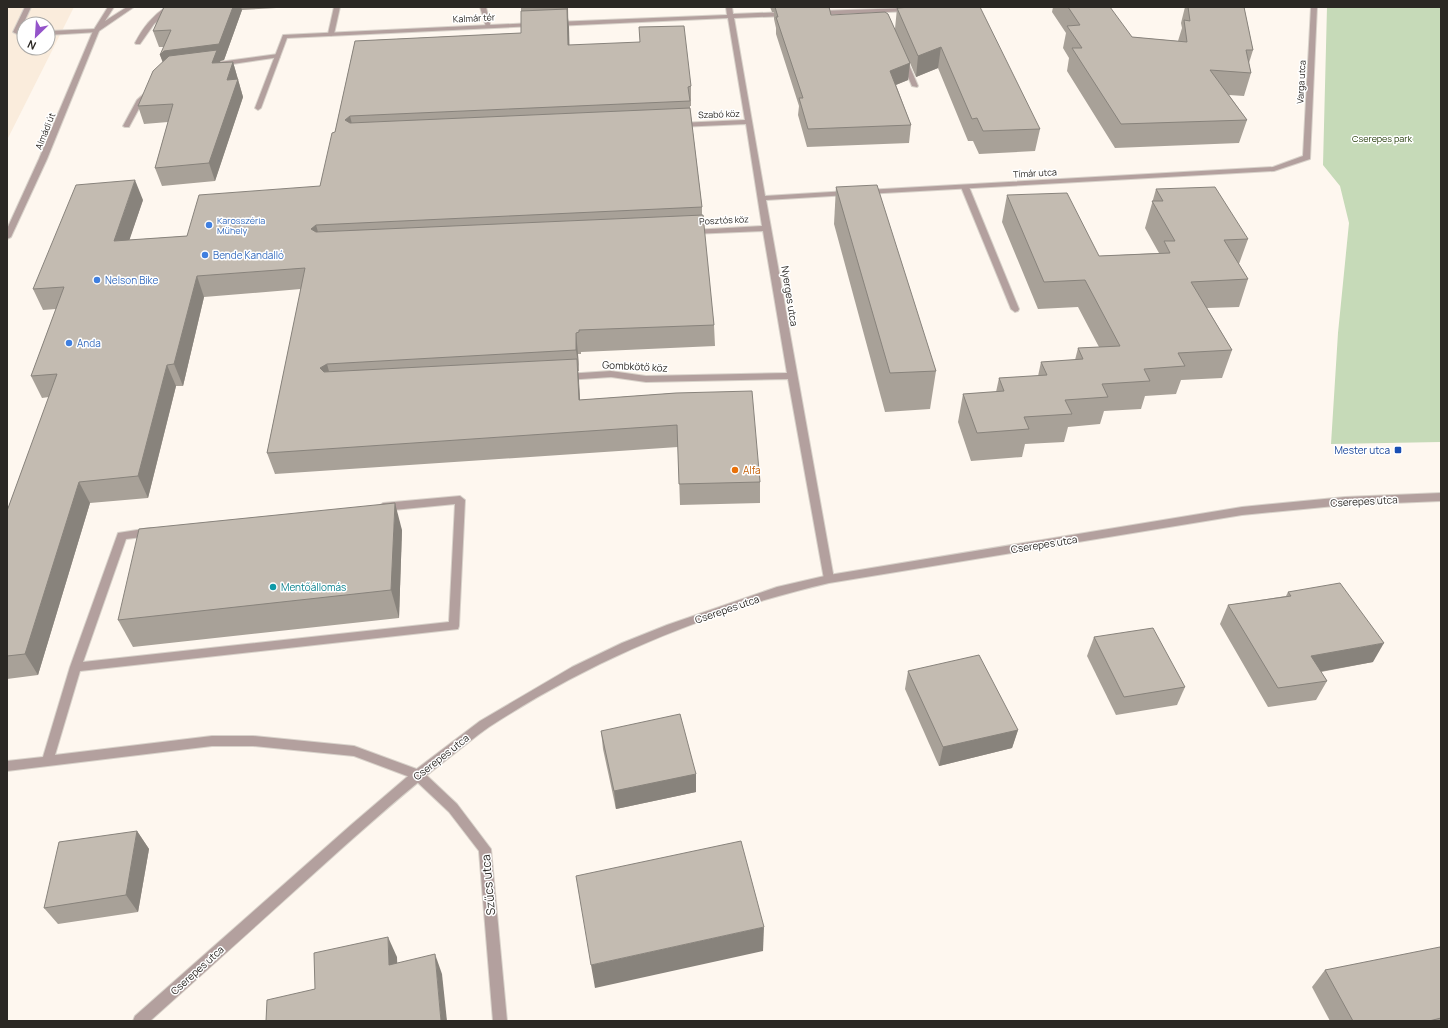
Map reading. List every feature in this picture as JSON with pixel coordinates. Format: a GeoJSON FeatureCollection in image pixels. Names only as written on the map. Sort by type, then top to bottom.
{"type":"FeatureCollection","features":[{"type":"Feature","properties":{"kind":"street","name":"Almádi út"},"geometry":{"type":"LineString","coordinates":[[7,237],[43,159],[96,31],[111,7]]}},
{"type":"Feature","properties":{"kind":"street"},"geometry":{"type":"LineString","coordinates":[[56,34],[96,31],[131,7]]}},
{"type":"Feature","properties":{"kind":"street"},"geometry":{"type":"LineString","coordinates":[[138,43],[144,32],[162,12],[170,7]]}},
{"type":"Feature","properties":{"kind":"street"},"geometry":{"type":"LineString","coordinates":[[331,34],[338,7]]}},
{"type":"Feature","properties":{"kind":"street"},"geometry":{"type":"LineString","coordinates":[[483,7],[489,27]]}},
{"type":"Feature","properties":{"kind":"street"},"geometry":{"type":"LineString","coordinates":[[729,7],[731,16]]}},
{"type":"Feature","properties":{"kind":"street","name":"Varga utca"},"geometry":{"type":"LineString","coordinates":[[1307,157],[1314,7]]}},
{"type":"Feature","properties":{"kind":"street"},"geometry":{"type":"LineString","coordinates":[[809,14],[919,9]]}},
{"type":"Feature","properties":{"kind":"street"},"geometry":{"type":"LineString","coordinates":[[863,12],[874,19]]}},
{"type":"Feature","properties":{"kind":"street"},"geometry":{"type":"LineString","coordinates":[[552,24],[793,14]]}},
{"type":"Feature","properties":{"kind":"street","name":"Nyerges utca"},"geometry":{"type":"LineString","coordinates":[[731,16],[792,376],[829,579]]}},
{"type":"Feature","properties":{"kind":"street","name":"Kalmár tér"},"geometry":{"type":"LineString","coordinates":[[258,108],[286,36],[544,24]]}},
{"type":"Feature","properties":{"kind":"street"},"geometry":{"type":"LineString","coordinates":[[900,50],[915,86]]}},
{"type":"Feature","properties":{"kind":"street"},"geometry":{"type":"LineString","coordinates":[[210,65],[278,56]]}},
{"type":"Feature","properties":{"kind":"street"},"geometry":{"type":"LineString","coordinates":[[127,126],[140,100],[156,85]]}},
{"type":"Feature","properties":{"kind":"street","name":"Szabó köz"},"geometry":{"type":"LineString","coordinates":[[670,125],[749,122]]}},
{"type":"Feature","properties":{"kind":"street","name":"Tímár utca"},"geometry":{"type":"LineString","coordinates":[[762,198],[1274,169],[1307,157]]}},
{"type":"Feature","properties":{"kind":"street"},"geometry":{"type":"LineString","coordinates":[[965,187],[1015,309]]}},
{"type":"Feature","properties":{"kind":"street","name":"Posztós köz"},"geometry":{"type":"LineString","coordinates":[[680,232],[768,228]]}},
{"type":"Feature","properties":{"kind":"street","name":"Gombkötő köz"},"geometry":{"type":"LineString","coordinates":[[556,378],[611,374],[646,379],[792,376]]}},
{"type":"Feature","properties":{"kind":"street","name":"Cserepes utca"},"geometry":{"type":"LineString","coordinates":[[140,1021],[355,828],[418,775],[484,724],[576,670],[626,646],[671,628],[781,590],[829,579],[1242,512],[1345,501],[1441,497]]}},
{"type":"Feature","properties":{"kind":"street"},"geometry":{"type":"LineString","coordinates":[[76,667],[454,626],[460,500],[375,508]]}},
{"type":"Feature","properties":{"kind":"street"},"geometry":{"type":"LineString","coordinates":[[48,760],[76,667],[122,536],[160,531]]}},
{"type":"Feature","properties":{"kind":"street"},"geometry":{"type":"LineString","coordinates":[[7,766],[212,741],[253,741],[354,751],[418,775]]}},
{"type":"Feature","properties":{"kind":"street","name":"Szűcs utca"},"geometry":{"type":"LineString","coordinates":[[418,775],[453,808],[485,849],[500,1021]]}},
{"type":"Feature","properties":{"kind":"shaded area"},"geometry":{"type":"Polygon","coordinates":[[[7,7],[74,7],[56,43],[56,16],[16,16],[16,56],[49,56],[7,140],[7,7]]]}},
{"type":"Feature","properties":{"kind":"green space","name":"Cserepes park"},"geometry":{"type":"Polygon","coordinates":[[[1327,7],[1441,7],[1441,442],[1331,444],[1338,333],[1349,223],[1340,186],[1323,165],[1327,7]]]}},
{"type":"Feature","properties":{"kind":"building"},"geometry":{"type":"Polygon","coordinates":[[[164,7],[233,7],[219,44],[164,51],[160,55],[171,30],[153,31],[164,7]]]}},
{"type":"Feature","properties":{"kind":"building"},"geometry":{"type":"Polygon","coordinates":[[[775,7],[829,7],[831,15],[885,12],[888,14],[910,63],[890,71],[911,125],[808,129],[799,98],[803,98],[776,17],[778,17],[775,7]]]}},
{"type":"Feature","properties":{"kind":"building"},"geometry":{"type":"Polygon","coordinates":[[[980,7],[1040,129],[983,131],[977,118],[972,119],[941,47],[918,56],[897,8],[980,7]]]}},
{"type":"Feature","properties":{"kind":"building"},"geometry":{"type":"Polygon","coordinates":[[[1068,7],[1110,7],[1132,37],[1187,42],[1184,20],[1190,21],[1188,7],[1244,7],[1253,50],[1246,50],[1251,73],[1210,70],[1247,120],[1121,124],[1072,48],[1082,48],[1067,26],[1080,25],[1068,7]]]}},
{"type":"Feature","properties":{"kind":"building"},"geometry":{"type":"Polygon","coordinates":[[[567,9],[568,45],[640,42],[639,27],[684,26],[691,86],[688,87],[690,101],[350,116],[345,120],[350,123],[690,108],[702,207],[316,225],[311,229],[316,232],[703,215],[714,325],[579,330],[579,332],[576,333],[576,350],[327,364],[320,368],[324,372],[577,359],[579,400],[676,393],[752,391],[760,482],[679,484],[677,425],[267,453],[305,268],[197,276],[174,364],[167,365],[138,476],[79,482],[25,654],[7,656],[7,511],[57,374],[31,376],[64,287],[33,289],[76,185],[135,180],[114,241],[187,236],[199,195],[320,186],[332,133],[335,132],[355,41],[521,33],[521,11],[567,9]]]}},
{"type":"Feature","properties":{"kind":"building"},"geometry":{"type":"Polygon","coordinates":[[[217,50],[212,63],[233,62],[227,80],[238,79],[209,163],[155,168],[173,104],[138,106],[153,71],[169,56],[217,50]]]}},
{"type":"Feature","properties":{"kind":"building"},"geometry":{"type":"Polygon","coordinates":[[[877,185],[936,371],[890,373],[836,187],[877,185]]]}},
{"type":"Feature","properties":{"kind":"building"},"geometry":{"type":"Polygon","coordinates":[[[1215,187],[1248,239],[1224,240],[1248,279],[1191,282],[1232,350],[1178,353],[1185,366],[1144,369],[1150,381],[1102,384],[1108,397],[1065,400],[1072,414],[1024,417],[1029,429],[977,433],[963,394],[1004,391],[999,378],[1047,375],[1041,362],[1083,359],[1078,348],[1120,346],[1085,280],[1044,282],[1007,195],[1067,193],[1099,256],[1170,253],[1164,241],[1175,241],[1152,201],[1163,201],[1156,189],[1215,187]]]}},
{"type":"Feature","properties":{"kind":"building","name":"Mentőállomás"},"geometry":{"type":"Polygon","coordinates":[[[395,503],[391,590],[118,620],[139,529],[395,503]]]}},
{"type":"Feature","properties":{"kind":"building"},"geometry":{"type":"Polygon","coordinates":[[[1340,583],[1384,643],[1311,656],[1327,681],[1278,688],[1228,605],[1291,596],[1288,592],[1340,583]]]}},
{"type":"Feature","properties":{"kind":"building"},"geometry":{"type":"Polygon","coordinates":[[[1153,628],[1185,687],[1124,697],[1094,637],[1153,628]]]}},
{"type":"Feature","properties":{"kind":"building"},"geometry":{"type":"Polygon","coordinates":[[[979,655],[1018,730],[943,747],[908,671],[979,655]]]}},
{"type":"Feature","properties":{"kind":"building"},"geometry":{"type":"Polygon","coordinates":[[[680,714],[696,774],[614,791],[601,731],[680,714]]]}},
{"type":"Feature","properties":{"kind":"building"},"geometry":{"type":"Polygon","coordinates":[[[137,831],[126,895],[44,908],[59,842],[137,831]]]}},
{"type":"Feature","properties":{"kind":"building"},"geometry":{"type":"Polygon","coordinates":[[[741,841],[764,927],[591,965],[576,876],[741,841]]]}},
{"type":"Feature","properties":{"kind":"building"},"geometry":{"type":"Polygon","coordinates":[[[388,937],[389,965],[435,954],[441,1021],[266,1021],[267,1000],[315,989],[314,953],[388,937]]]}},
{"type":"Feature","properties":{"kind":"building"},"geometry":{"type":"Polygon","coordinates":[[[1440,947],[1441,1018],[1429,1021],[1353,1021],[1325,970],[1440,947]]]}},
{"type":"Feature","properties":{"kind":"place","name":"Karosszéria Műhely"},"geometry":{"type":"Point","coordinates":[209,225]}},
{"type":"Feature","properties":{"kind":"place","name":"Bende Kandalló"},"geometry":{"type":"Point","coordinates":[205,255]}},
{"type":"Feature","properties":{"kind":"place","name":"Nelson Bike"},"geometry":{"type":"Point","coordinates":[97,280]}},
{"type":"Feature","properties":{"kind":"place","name":"Anda"},"geometry":{"type":"Point","coordinates":[69,343]}},
{"type":"Feature","properties":{"kind":"place","name":"Mester utca"},"geometry":{"type":"Point","coordinates":[1398,450]}},
{"type":"Feature","properties":{"kind":"place","name":"Alfa"},"geometry":{"type":"Point","coordinates":[735,470]}},
{"type":"Feature","properties":{"kind":"place","name":"Mentőállomás"},"geometry":{"type":"Point","coordinates":[273,587]}}]}
